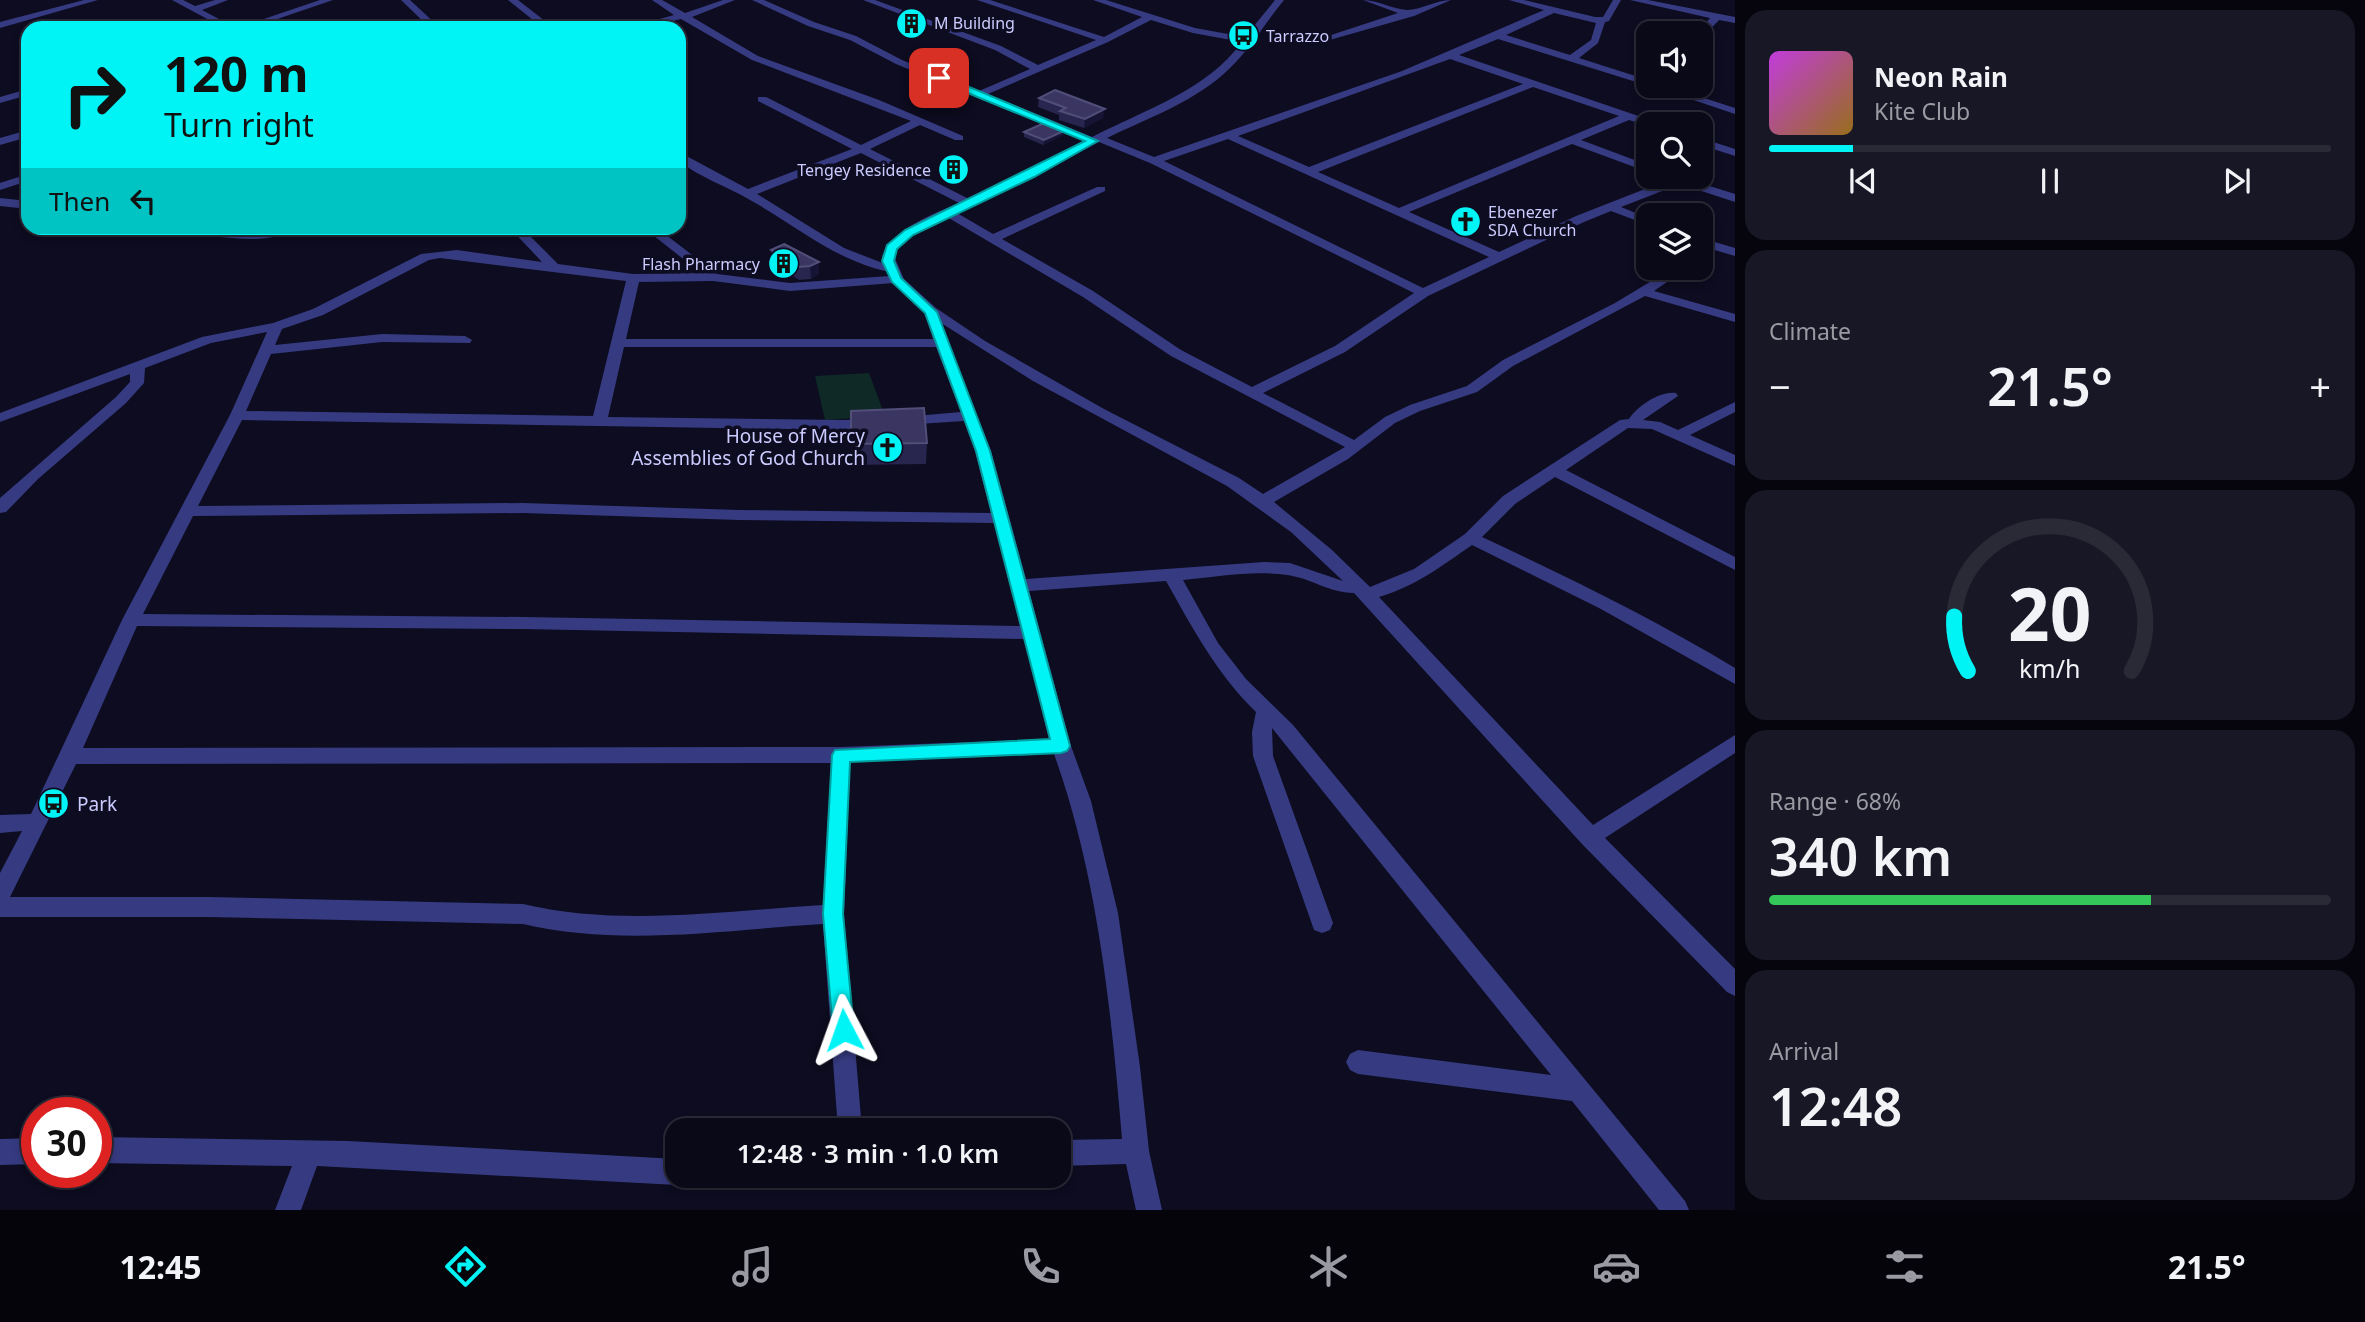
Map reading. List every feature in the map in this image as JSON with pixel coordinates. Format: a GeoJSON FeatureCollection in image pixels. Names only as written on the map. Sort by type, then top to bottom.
{"type":"FeatureCollection","features":[{"type":"Feature","properties":{"kind":"street"},"geometry":{"type":"LineString","coordinates":[[176,0],[216,21]]}},
{"type":"Feature","properties":{"kind":"street"},"geometry":{"type":"LineString","coordinates":[[193,10],[224,0]]}},
{"type":"Feature","properties":{"kind":"street"},"geometry":{"type":"LineString","coordinates":[[264,21],[329,0]]}},
{"type":"Feature","properties":{"kind":"street"},"geometry":{"type":"LineString","coordinates":[[405,0],[428,21]]}},
{"type":"Feature","properties":{"kind":"street"},"geometry":{"type":"LineString","coordinates":[[512,0],[540,21]]}},
{"type":"Feature","properties":{"kind":"street"},"geometry":{"type":"LineString","coordinates":[[656,0],[755,58],[890,107],[959,138]]}},
{"type":"Feature","properties":{"kind":"street"},"geometry":{"type":"LineString","coordinates":[[661,21],[731,0]]}},
{"type":"Feature","properties":{"kind":"street"},"geometry":{"type":"LineString","coordinates":[[756,0],[811,24],[853,38],[899,62],[1051,126],[1154,160],[1423,293]]}},
{"type":"Feature","properties":{"kind":"street"},"geometry":{"type":"LineString","coordinates":[[867,0],[998,48],[1037,69]]}},
{"type":"Feature","properties":{"kind":"street"},"geometry":{"type":"LineString","coordinates":[[981,0],[1105,40]]}},
{"type":"Feature","properties":{"kind":"street"},"geometry":{"type":"LineString","coordinates":[[1097,0],[1193,30],[1246,40]]}},
{"type":"Feature","properties":{"kind":"street"},"geometry":{"type":"LineString","coordinates":[[893,274],[888,253],[898,240],[1177,99],[1218,74],[1238,54],[1246,40],[1280,0]]}},
{"type":"Feature","properties":{"kind":"street"},"geometry":{"type":"LineString","coordinates":[[1367,0],[1411,14]]}},
{"type":"Feature","properties":{"kind":"street"},"geometry":{"type":"LineString","coordinates":[[1322,41],[1447,0]]}},
{"type":"Feature","properties":{"kind":"street"},"geometry":{"type":"LineString","coordinates":[[1515,0],[1601,20],[1606,19],[1617,0]]}},
{"type":"Feature","properties":{"kind":"street"},"geometry":{"type":"LineString","coordinates":[[1634,0],[1735,20]]}},
{"type":"Feature","properties":{"kind":"street"},"geometry":{"type":"LineString","coordinates":[[0,25],[89,1]]}},
{"type":"Feature","properties":{"kind":"street"},"geometry":{"type":"LineString","coordinates":[[1154,160],[1499,36],[1552,10]]}},
{"type":"Feature","properties":{"kind":"street"},"geometry":{"type":"LineString","coordinates":[[980,94],[1105,40],[1149,17]]}},
{"type":"Feature","properties":{"kind":"street"},"geometry":{"type":"LineString","coordinates":[[1713,21],[1716,17]]}},
{"type":"Feature","properties":{"kind":"street"},"geometry":{"type":"LineString","coordinates":[[1571,59],[1595,41],[1601,20]]}},
{"type":"Feature","properties":{"kind":"street"},"geometry":{"type":"LineString","coordinates":[[1499,36],[1636,79]]}},
{"type":"Feature","properties":{"kind":"street"},"geometry":{"type":"LineString","coordinates":[[1448,55],[1636,120]]}},
{"type":"Feature","properties":{"kind":"street"},"geometry":{"type":"LineString","coordinates":[[1310,171],[1531,84]]}},
{"type":"Feature","properties":{"kind":"street"},"geometry":{"type":"LineString","coordinates":[[0,100],[21,94]]}},
{"type":"Feature","properties":{"kind":"street"},"geometry":{"type":"LineString","coordinates":[[1694,98],[1735,111]]}},
{"type":"Feature","properties":{"kind":"street"},"geometry":{"type":"LineString","coordinates":[[762,99],[969,204]]}},
{"type":"Feature","properties":{"kind":"street"},"geometry":{"type":"LineString","coordinates":[[1400,212],[1626,117]]}},
{"type":"Feature","properties":{"kind":"street"},"geometry":{"type":"LineString","coordinates":[[748,193],[860,150],[920,121]]}},
{"type":"Feature","properties":{"kind":"street"},"geometry":{"type":"LineString","coordinates":[[0,142],[21,135]]}},
{"type":"Feature","properties":{"kind":"street"},"geometry":{"type":"LineString","coordinates":[[1227,135],[1499,257]]}},
{"type":"Feature","properties":{"kind":"street"},"geometry":{"type":"LineString","coordinates":[[1571,139],[1636,164]]}},
{"type":"Feature","properties":{"kind":"street"},"geometry":{"type":"LineString","coordinates":[[1713,145],[1735,153]]}},
{"type":"Feature","properties":{"kind":"street"},"geometry":{"type":"LineString","coordinates":[[686,160],[700,170],[748,193],[832,247],[893,274],[930,312],[988,350],[1210,469],[1263,501],[1310,541],[1360,591],[1589,838],[1735,985]]}},
{"type":"Feature","properties":{"kind":"street"},"geometry":{"type":"LineString","coordinates":[[0,187],[21,180]]}},
{"type":"Feature","properties":{"kind":"street"},"geometry":{"type":"LineString","coordinates":[[993,239],[1101,189]]}},
{"type":"Feature","properties":{"kind":"street"},"geometry":{"type":"LineString","coordinates":[[1252,393],[1340,349],[1423,293],[1650,189]]}},
{"type":"Feature","properties":{"kind":"street"},"geometry":{"type":"LineString","coordinates":[[1708,189],[1735,198]]}},
{"type":"Feature","properties":{"kind":"street"},"geometry":{"type":"LineString","coordinates":[[0,201],[21,204]]}},
{"type":"Feature","properties":{"kind":"street"},"geometry":{"type":"LineString","coordinates":[[1611,207],[1636,217]]}},
{"type":"Feature","properties":{"kind":"street"},"geometry":{"type":"LineString","coordinates":[[948,213],[1088,294],[1176,352],[1354,446]]}},
{"type":"Feature","properties":{"kind":"street"},"geometry":{"type":"LineString","coordinates":[[247,235],[266,235]]}},
{"type":"Feature","properties":{"kind":"street"},"geometry":{"type":"LineString","coordinates":[[523,235],[556,269]]}},
{"type":"Feature","properties":{"kind":"street"},"geometry":{"type":"LineString","coordinates":[[660,235],[713,277]]}},
{"type":"Feature","properties":{"kind":"street"},"geometry":{"type":"LineString","coordinates":[[1713,247],[1735,253]]}},
{"type":"Feature","properties":{"kind":"street"},"geometry":{"type":"LineString","coordinates":[[0,418],[228,334],[276,326],[346,300],[433,255],[457,254],[633,278],[713,277],[790,287],[893,274]]}},
{"type":"Feature","properties":{"kind":"street"},"geometry":{"type":"LineString","coordinates":[[600,419],[633,278]]}},
{"type":"Feature","properties":{"kind":"street"},"geometry":{"type":"LineString","coordinates":[[1263,501],[1343,456],[1390,420],[1415,408],[1472,389],[1508,363],[1662,280]]}},
{"type":"Feature","properties":{"kind":"street"},"geometry":{"type":"LineString","coordinates":[[1644,292],[1735,318]]}},
{"type":"Feature","properties":{"kind":"street"},"geometry":{"type":"LineString","coordinates":[[930,312],[987,464],[1061,746],[1082,801],[1107,913],[1128,1068],[1136,1152],[1149,1210]]}},
{"type":"Feature","properties":{"kind":"street"},"geometry":{"type":"LineString","coordinates":[[0,895],[70,757],[131,620],[237,415],[276,326]]}},
{"type":"Feature","properties":{"kind":"street"},"geometry":{"type":"LineString","coordinates":[[266,351],[382,338],[465,340]]}},
{"type":"Feature","properties":{"kind":"street"},"geometry":{"type":"LineString","coordinates":[[618,343],[941,343]]}},
{"type":"Feature","properties":{"kind":"street"},"geometry":{"type":"LineString","coordinates":[[0,508],[19,486],[119,403],[137,383],[138,366]]}},
{"type":"Feature","properties":{"kind":"street"},"geometry":{"type":"LineString","coordinates":[[1634,422],[1640,413],[1671,396]]}},
{"type":"Feature","properties":{"kind":"street"},"geometry":{"type":"LineString","coordinates":[[1679,435],[1735,406]]}},
{"type":"Feature","properties":{"kind":"street"},"geometry":{"type":"LineString","coordinates":[[237,415],[845,425],[969,416]]}},
{"type":"Feature","properties":{"kind":"street"},"geometry":{"type":"LineString","coordinates":[[1018,586],[1264,568],[1290,569],[1339,587],[1360,591],[1390,588],[1420,573],[1471,538],[1502,506],[1619,426],[1634,422],[1656,425],[1735,461]]}},
{"type":"Feature","properties":{"kind":"street"},"geometry":{"type":"LineString","coordinates":[[1556,471],[1735,564]]}},
{"type":"Feature","properties":{"kind":"street"},"geometry":{"type":"LineString","coordinates":[[187,511],[523,508],[753,516],[999,518]]}},
{"type":"Feature","properties":{"kind":"street"},"geometry":{"type":"LineString","coordinates":[[1471,538],[1563,581],[1694,651],[1735,677]]}},
{"type":"Feature","properties":{"kind":"street"},"geometry":{"type":"LineString","coordinates":[[1171,574],[1212,648],[1239,684],[1286,730],[1676,1210]]}},
{"type":"Feature","properties":{"kind":"street"},"geometry":{"type":"LineString","coordinates":[[131,620],[524,623],[1032,633]]}},
{"type":"Feature","properties":{"kind":"street"},"geometry":{"type":"LineString","coordinates":[[1266,710],[1262,732],[1263,756],[1322,923]]}},
{"type":"Feature","properties":{"kind":"street"},"geometry":{"type":"LineString","coordinates":[[1589,838],[1735,743]]}},
{"type":"Feature","properties":{"kind":"street"},"geometry":{"type":"LineString","coordinates":[[70,757],[841,755],[1061,746]]}},
{"type":"Feature","properties":{"kind":"street"},"geometry":{"type":"LineString","coordinates":[[841,755],[833,914],[849,1118]]}},
{"type":"Feature","properties":{"kind":"street"},"geometry":{"type":"LineString","coordinates":[[0,824],[37,822]]}},
{"type":"Feature","properties":{"kind":"street"},"geometry":{"type":"LineString","coordinates":[[0,907],[208,907],[523,915],[557,922],[608,927],[833,914]]}},
{"type":"Feature","properties":{"kind":"street"},"geometry":{"type":"LineString","coordinates":[[1358,1062],[1578,1090]]}},
{"type":"Feature","properties":{"kind":"street"},"geometry":{"type":"LineString","coordinates":[[112,1150],[309,1154],[665,1171]]}},
{"type":"Feature","properties":{"kind":"street"},"geometry":{"type":"LineString","coordinates":[[0,1152],[21,1151]]}},
{"type":"Feature","properties":{"kind":"street"},"geometry":{"type":"LineString","coordinates":[[1071,1153],[1136,1152]]}},
{"type":"Feature","properties":{"kind":"street"},"geometry":{"type":"LineString","coordinates":[[288,1210],[309,1154]]}},
{"type":"Feature","properties":{"kind":"green space"},"geometry":{"type":"Polygon","coordinates":[[[869,373],[885,416],[825,420],[815,376],[869,373]]]}},
{"type":"Feature","properties":{"kind":"building"},"geometry":{"type":"Polygon","coordinates":[[[1055,90],[1105,109],[1085,119],[1060,111],[1066,108],[1039,98],[1055,90]]]}},
{"type":"Feature","properties":{"kind":"building"},"geometry":{"type":"Polygon","coordinates":[[[1044,123],[1064,131],[1044,140],[1024,132],[1044,123]]]}},
{"type":"Feature","properties":{"kind":"building"},"geometry":{"type":"Polygon","coordinates":[[[784,244],[819,262],[798,267],[771,250],[784,244]]]}},
{"type":"Feature","properties":{"kind":"building"},"geometry":{"type":"Polygon","coordinates":[[[924,408],[927,443],[851,444],[851,411],[924,408]]]}},
{"type":"Feature","properties":{"kind":"place","name":"M Building"},"geometry":{"type":"Point","coordinates":[911,23]}},
{"type":"Feature","properties":{"kind":"place","name":"Tarrazzo"},"geometry":{"type":"Point","coordinates":[1243,36]}},
{"type":"Feature","properties":{"kind":"place","name":"Tengey Residence"},"geometry":{"type":"Point","coordinates":[954,170]}},
{"type":"Feature","properties":{"kind":"place","name":"Ebenezer SDA Church"},"geometry":{"type":"Point","coordinates":[1465,221]}},
{"type":"Feature","properties":{"kind":"place","name":"Flash Pharmacy"},"geometry":{"type":"Point","coordinates":[783,264]}},
{"type":"Feature","properties":{"kind":"place","name":"House of Mercy Assemblies of God Church"},"geometry":{"type":"Point","coordinates":[888,447]}},
{"type":"Feature","properties":{"kind":"place","name":"Park"},"geometry":{"type":"Point","coordinates":[54,804]}},
{"type":"Feature","properties":{"kind":"route"},"geometry":{"type":"LineString","coordinates":[[844,1030],[833,914],[841,755],[1061,746],[983,451],[930,312],[896,279],[890,269],[888,253],[898,240],[909,233],[990,195],[1093,141],[939,78]]}}]}
